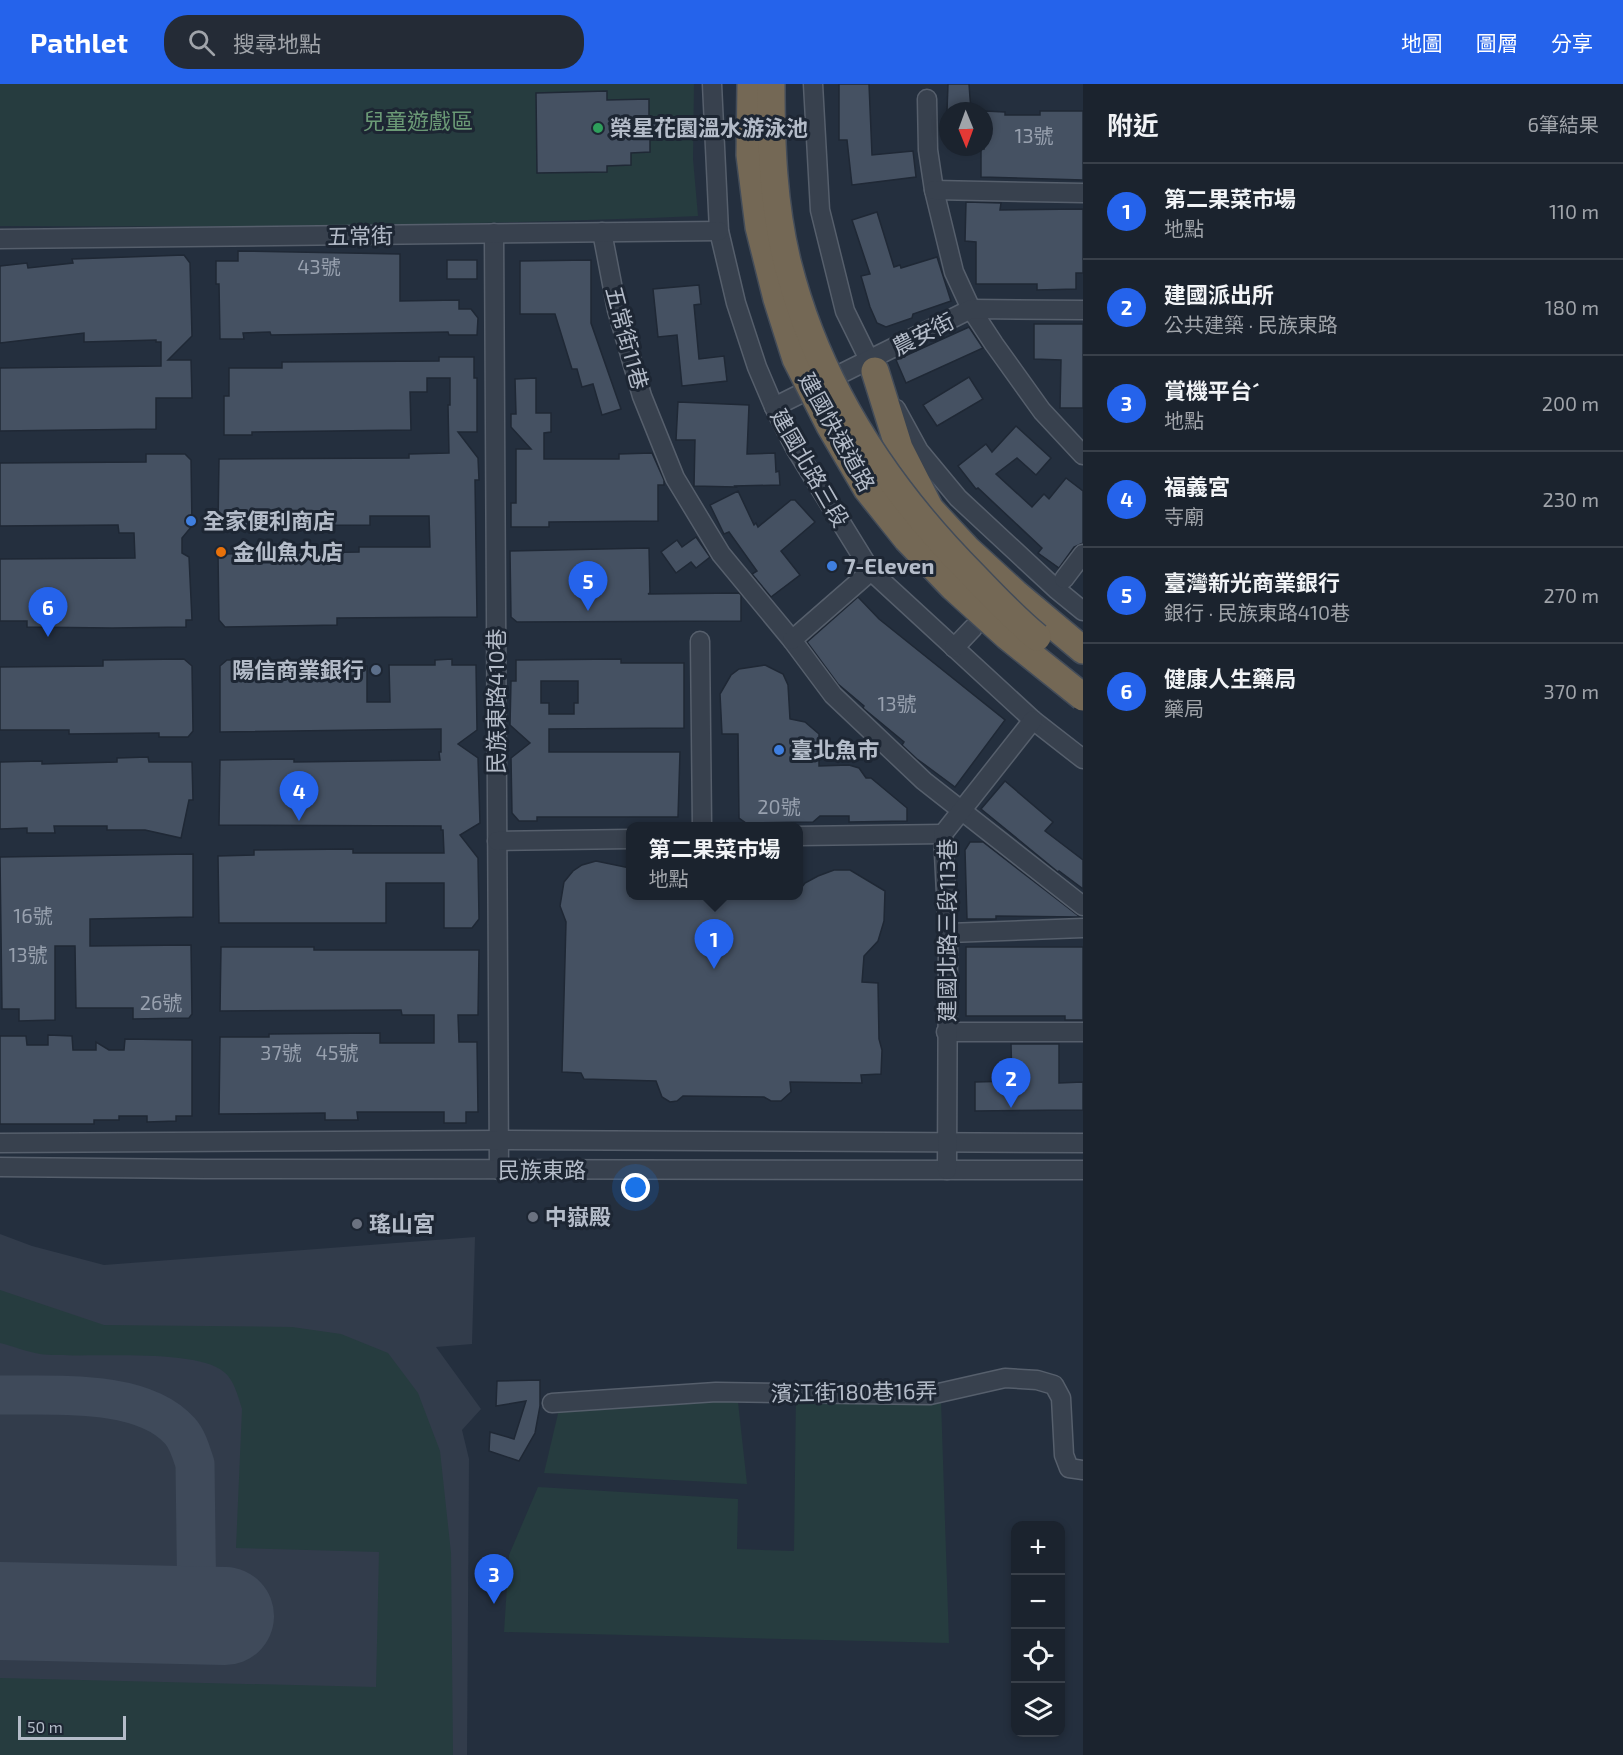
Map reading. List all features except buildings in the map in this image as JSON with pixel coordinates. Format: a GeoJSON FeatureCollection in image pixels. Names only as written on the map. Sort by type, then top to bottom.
{"type":"FeatureCollection","features":[{"type":"Feature","properties":{"kind":"highway","name":"建國快速道路"},"geometry":{"type":"LineString","coordinates":[[751,84],[750,155],[759,227],[777,299],[796,359],[830,426],[867,489],[952,587],[1007,636],[1083,697]]}},
{"type":"Feature","properties":{"kind":"highway","name":"建國快速道路"},"geometry":{"type":"LineString","coordinates":[[771,84],[771,148],[788,264],[807,329],[832,384],[861,437],[897,490],[947,550],[1018,622],[1083,673]]}},
{"type":"Feature","properties":{"kind":"highway"},"geometry":{"type":"LineString","coordinates":[[872,366],[898,448],[930,508],[967,549],[1083,650]]}},
{"type":"Feature","properties":{"kind":"street","name":"建國北路三段"},"geometry":{"type":"LineString","coordinates":[[712,84],[719,231],[736,303],[757,367],[795,448],[872,571],[1034,720],[1083,759]]}},
{"type":"Feature","properties":{"kind":"street"},"geometry":{"type":"LineString","coordinates":[[813,84],[820,210],[845,311],[872,366],[919,451],[958,498],[1083,611]]}},
{"type":"Feature","properties":{"kind":"street"},"geometry":{"type":"LineString","coordinates":[[927,99],[928,150],[934,190],[954,272],[971,309],[994,344],[1042,411],[1083,454]]}},
{"type":"Feature","properties":{"kind":"street"},"geometry":{"type":"LineString","coordinates":[[934,190],[1083,193]]}},
{"type":"Feature","properties":{"kind":"street","name":"五常街"},"geometry":{"type":"LineString","coordinates":[[0,239],[197,239],[719,231]]}},
{"type":"Feature","properties":{"kind":"street","name":"五常街11巷"},"geometry":{"type":"LineString","coordinates":[[602,232],[617,310],[642,396],[675,478],[721,554],[833,694],[924,782],[1083,906]]}},
{"type":"Feature","properties":{"kind":"street","name":"民族東路410巷"},"geometry":{"type":"LineString","coordinates":[[494,233],[499,1170]]}},
{"type":"Feature","properties":{"kind":"street","name":"農安街"},"geometry":{"type":"LineString","coordinates":[[774,407],[872,366],[971,309],[1083,310]]}},
{"type":"Feature","properties":{"kind":"street"},"geometry":{"type":"LineString","coordinates":[[1064,579],[1083,554]]}},
{"type":"Feature","properties":{"kind":"street"},"geometry":{"type":"LineString","coordinates":[[792,640],[872,571]]}},
{"type":"Feature","properties":{"kind":"street"},"geometry":{"type":"LineString","coordinates":[[954,648],[973,628]]}},
{"type":"Feature","properties":{"kind":"street"},"geometry":{"type":"LineString","coordinates":[[700,640],[702,822]]}},
{"type":"Feature","properties":{"kind":"street","name":"建國北路三段113巷"},"geometry":{"type":"LineString","coordinates":[[947,1170],[948,933],[943,834],[1034,720]]}},
{"type":"Feature","properties":{"kind":"street"},"geometry":{"type":"LineString","coordinates":[[803,836],[943,834]]}},
{"type":"Feature","properties":{"kind":"street"},"geometry":{"type":"LineString","coordinates":[[497,841],[626,839]]}},
{"type":"Feature","properties":{"kind":"street"},"geometry":{"type":"LineString","coordinates":[[948,933],[1083,928]]}},
{"type":"Feature","properties":{"kind":"street"},"geometry":{"type":"LineString","coordinates":[[946,1032],[1083,1032]]}},
{"type":"Feature","properties":{"kind":"street","name":"民族東路"},"geometry":{"type":"LineString","coordinates":[[0,1143],[204,1140],[1077,1143]]}},
{"type":"Feature","properties":{"kind":"street"},"geometry":{"type":"LineString","coordinates":[[1077,1143],[1077,1170]]}},
{"type":"Feature","properties":{"kind":"street","name":"民族東路"},"geometry":{"type":"LineString","coordinates":[[0,1167],[1077,1170]]}},
{"type":"Feature","properties":{"kind":"street","name":"濱江街180巷16弄"},"geometry":{"type":"LineString","coordinates":[[552,1403],[716,1392],[930,1395],[1005,1378],[1037,1380],[1054,1385],[1061,1398],[1064,1455],[1069,1468],[1083,1470]]}},
{"type":"Feature","properties":{"kind":"shaded area"},"geometry":{"type":"Polygon","coordinates":[[[0,1234],[32,1246],[104,1265],[475,1237],[472,1344],[436,1347],[481,1409],[462,1430],[469,1459],[467,1755],[0,1755],[0,1234]]]}},
{"type":"Feature","properties":{"kind":"green space","name":"兒童遊戲區"},"geometry":{"type":"Polygon","coordinates":[[[0,84],[694,84],[693,159],[698,216],[349,225],[0,226],[0,84]]]}},
{"type":"Feature","properties":{"kind":"green space"},"geometry":{"type":"Polygon","coordinates":[[[0,1290],[104,1325],[292,1327],[341,1334],[388,1353],[418,1393],[440,1451],[451,1553],[453,1755],[0,1755],[0,1678],[376,1687],[379,1552],[236,1548],[242,1409],[227,1375],[209,1364],[189,1359],[40,1354],[0,1343],[0,1290]]]}},
{"type":"Feature","properties":{"kind":"green space"},"geometry":{"type":"Polygon","coordinates":[[[737,1393],[747,1484],[544,1473],[561,1401],[737,1393]]]}},
{"type":"Feature","properties":{"kind":"green space"},"geometry":{"type":"Polygon","coordinates":[[[796,1393],[941,1400],[949,1643],[504,1632],[509,1555],[538,1487],[738,1499],[737,1549],[794,1551],[796,1393]]]}},
{"type":"Feature","properties":{"kind":"taxiway"},"geometry":{"type":"LineString","coordinates":[[0,1395],[70,1395],[120,1401],[143,1407],[164,1417],[180,1431],[187,1442],[195,1464],[197,1615]]}},
{"type":"Feature","properties":{"kind":"runway"},"geometry":{"type":"LineString","coordinates":[[0,1611],[225,1616]]}},
{"type":"Feature","properties":{"kind":"place","name":"榮星花園溫水游泳池"},"geometry":{"type":"Point","coordinates":[598,128]}},
{"type":"Feature","properties":{"kind":"place","name":"全家便利商店"},"geometry":{"type":"Point","coordinates":[191,521]}},
{"type":"Feature","properties":{"kind":"place","name":"金仙魚丸店"},"geometry":{"type":"Point","coordinates":[221,552]}},
{"type":"Feature","properties":{"kind":"place","name":"7-Eleven"},"geometry":{"type":"Point","coordinates":[832,566]}},
{"type":"Feature","properties":{"kind":"place","name":"臺灣新光商業銀行"},"geometry":{"type":"Point","coordinates":[588,611]}},
{"type":"Feature","properties":{"kind":"place","name":"健康人生藥局"},"geometry":{"type":"Point","coordinates":[48,637]}},
{"type":"Feature","properties":{"kind":"place","name":"陽信商業銀行"},"geometry":{"type":"Point","coordinates":[376,670]}},
{"type":"Feature","properties":{"kind":"place","name":"臺北魚市"},"geometry":{"type":"Point","coordinates":[779,750]}},
{"type":"Feature","properties":{"kind":"place","name":"福義宮"},"geometry":{"type":"Point","coordinates":[299,821]}},
{"type":"Feature","properties":{"kind":"place","name":"第二果菜市場"},"geometry":{"type":"Point","coordinates":[714,969]}},
{"type":"Feature","properties":{"kind":"place","name":"建國派出所"},"geometry":{"type":"Point","coordinates":[1011,1108]}},
{"type":"Feature","properties":{"kind":"place","name":"中嶽殿"},"geometry":{"type":"Point","coordinates":[533,1217]}},
{"type":"Feature","properties":{"kind":"place","name":"瑤山宮"},"geometry":{"type":"Point","coordinates":[357,1224]}},
{"type":"Feature","properties":{"kind":"place","name":"賞機平台ˊ"},"geometry":{"type":"Point","coordinates":[494,1604]}}]}
